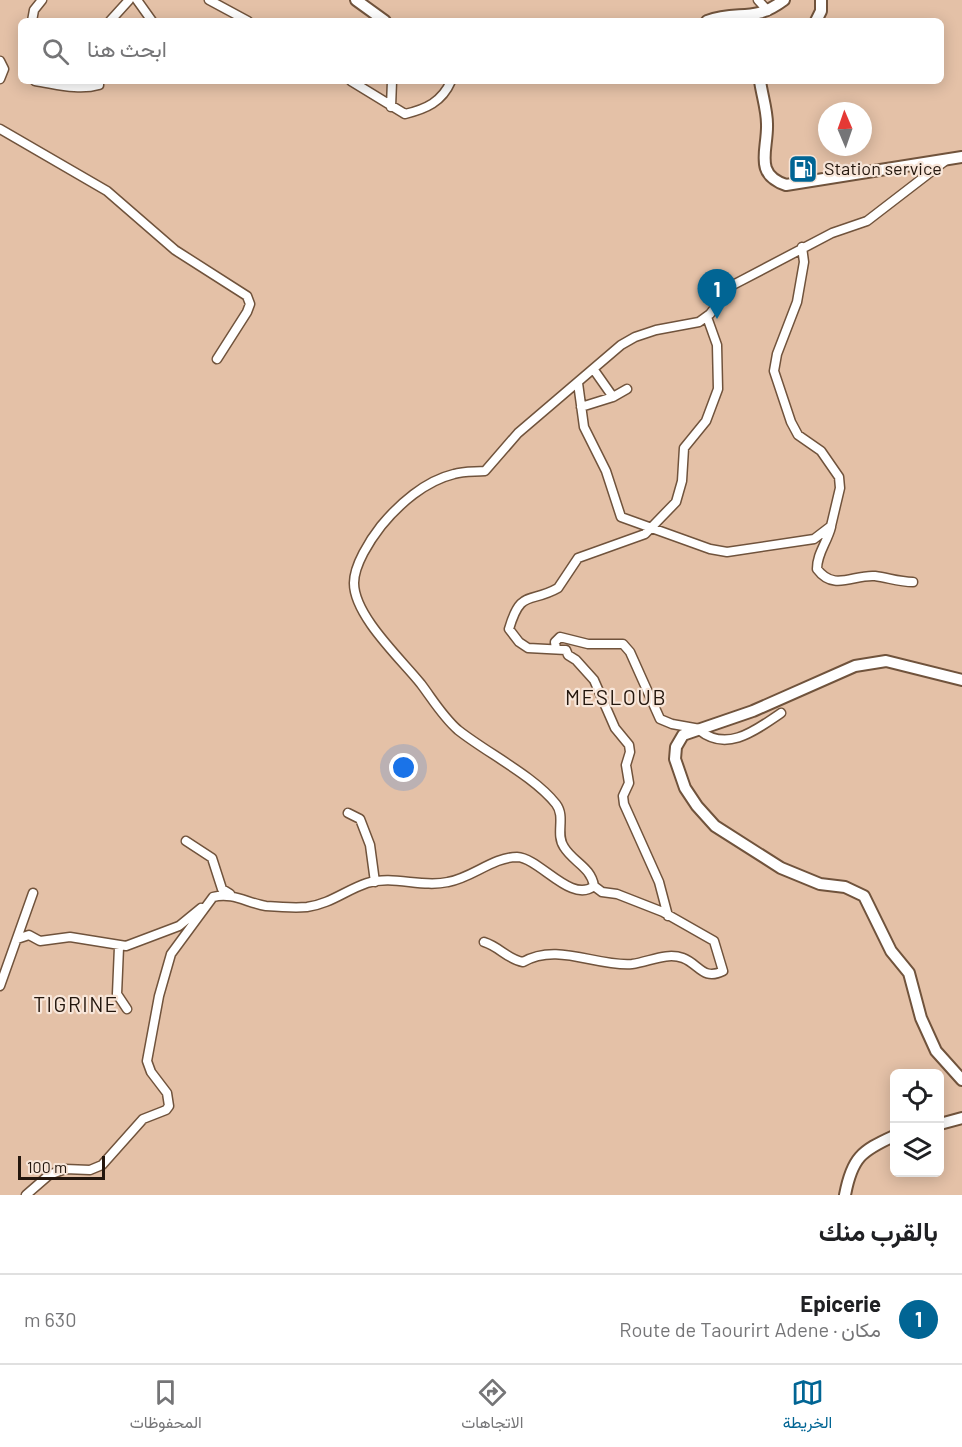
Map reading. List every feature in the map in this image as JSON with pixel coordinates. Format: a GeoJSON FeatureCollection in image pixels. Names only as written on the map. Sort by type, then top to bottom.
{"type":"FeatureCollection","features":[{"type":"Feature","properties":{"kind":"main road"},"geometry":{"type":"LineString","coordinates":[[356,0],[381,18]]}},
{"type":"Feature","properties":{"kind":"main road"},"geometry":{"type":"LineString","coordinates":[[720,18],[732,15],[757,16],[784,0]]}},
{"type":"Feature","properties":{"kind":"main road"},"geometry":{"type":"LineString","coordinates":[[818,18],[821,11],[821,0]]}},
{"type":"Feature","properties":{"kind":"main road"},"geometry":{"type":"LineString","coordinates":[[761,84],[767,120],[765,167],[777,182],[786,185],[962,157]]}},
{"type":"Feature","properties":{"kind":"main road"},"geometry":{"type":"LineString","coordinates":[[962,680],[886,661],[864,664],[810,684],[753,711],[680,739],[675,759],[679,775],[697,806],[716,826],[781,867],[820,884],[845,887],[864,896],[891,951],[909,973],[921,1018],[936,1052],[962,1080]]}},
{"type":"Feature","properties":{"kind":"main road"},"geometry":{"type":"LineString","coordinates":[[943,1123],[962,1118]]}},
{"type":"Feature","properties":{"kind":"main road"},"geometry":{"type":"LineString","coordinates":[[845,1195],[851,1168],[861,1154],[890,1138]]}},
{"type":"Feature","properties":{"kind":"street"},"geometry":{"type":"LineString","coordinates":[[33,18],[34,10],[42,0]]}},
{"type":"Feature","properties":{"kind":"street"},"geometry":{"type":"LineString","coordinates":[[113,18],[129,0]]}},
{"type":"Feature","properties":{"kind":"street"},"geometry":{"type":"LineString","coordinates":[[137,0],[150,18]]}},
{"type":"Feature","properties":{"kind":"street"},"geometry":{"type":"LineString","coordinates":[[209,0],[242,18]]}},
{"type":"Feature","properties":{"kind":"street"},"geometry":{"type":"LineString","coordinates":[[758,0],[768,11]]}},
{"type":"Feature","properties":{"kind":"street"},"geometry":{"type":"LineString","coordinates":[[0,61],[3,69],[0,79]]}},
{"type":"Feature","properties":{"kind":"street"},"geometry":{"type":"LineString","coordinates":[[55,84],[75,87],[92,87],[99,84]]}},
{"type":"Feature","properties":{"kind":"street"},"geometry":{"type":"LineString","coordinates":[[356,84],[405,114],[429,109],[450,84]]}},
{"type":"Feature","properties":{"kind":"street"},"geometry":{"type":"LineString","coordinates":[[391,107],[392,84]]}},
{"type":"Feature","properties":{"kind":"street"},"geometry":{"type":"LineString","coordinates":[[0,129],[107,191],[175,250],[247,296],[250,304],[247,312],[217,359]]}},
{"type":"Feature","properties":{"kind":"street"},"geometry":{"type":"LineString","coordinates":[[484,942],[498,946],[511,960],[523,962],[533,956],[550,954],[632,964],[666,956],[682,958],[702,973],[715,975],[723,971],[714,941],[668,916],[618,894],[602,892],[594,886],[587,870],[567,853],[561,844],[562,817],[557,805],[525,776],[492,755],[441,712],[421,684],[386,647],[358,599],[354,583],[358,565],[374,536],[395,510],[411,496],[452,474],[485,471],[518,433],[635,337],[656,330],[689,326],[707,317],[731,286],[802,247],[832,233],[867,221],[948,159]]}},
{"type":"Feature","properties":{"kind":"street"},"geometry":{"type":"LineString","coordinates":[[802,247],[804,262],[797,302],[777,354],[774,371],[791,422],[798,435],[821,451],[839,477],[840,488],[828,539],[818,555],[817,569],[822,576],[831,580],[876,576],[888,581],[913,582]]}},
{"type":"Feature","properties":{"kind":"street"},"geometry":{"type":"LineString","coordinates":[[668,916],[659,882],[624,804],[623,796],[629,783],[626,765],[630,752],[628,745],[615,728],[594,680],[576,660],[567,655],[566,650],[538,650],[519,642],[510,629],[514,611],[532,596],[558,588],[578,558],[637,537],[653,528],[671,509],[680,494],[684,448],[706,421],[716,396],[717,345],[707,317]]}},
{"type":"Feature","properties":{"kind":"street"},"geometry":{"type":"LineString","coordinates":[[594,370],[613,397]]}},
{"type":"Feature","properties":{"kind":"street"},"geometry":{"type":"LineString","coordinates":[[578,383],[584,427],[606,471],[619,514],[625,519],[710,549],[727,552],[814,539],[831,526]]}},
{"type":"Feature","properties":{"kind":"street"},"geometry":{"type":"LineString","coordinates":[[581,407],[613,397],[627,389]]}},
{"type":"Feature","properties":{"kind":"street"},"geometry":{"type":"LineString","coordinates":[[556,649],[555,642],[560,637],[588,644],[623,644],[630,651],[660,718],[672,724],[700,730],[708,737],[717,739],[742,737],[781,713]]}},
{"type":"Feature","properties":{"kind":"street"},"geometry":{"type":"LineString","coordinates":[[348,813],[360,819],[363,826],[370,845],[375,882]]}},
{"type":"Feature","properties":{"kind":"street"},"geometry":{"type":"LineString","coordinates":[[186,841],[212,858],[222,890],[230,895],[265,906],[306,907],[324,903],[366,883],[399,881],[417,885],[449,882],[498,862],[519,857],[530,861],[569,886],[589,890],[594,886]]}},
{"type":"Feature","properties":{"kind":"street"},"geometry":{"type":"LineString","coordinates":[[0,986],[33,893]]}},
{"type":"Feature","properties":{"kind":"street"},"geometry":{"type":"LineString","coordinates":[[17,939],[29,935],[40,941],[70,937],[119,947],[179,926],[213,897],[230,895]]}},
{"type":"Feature","properties":{"kind":"street"},"geometry":{"type":"LineString","coordinates":[[26,1195],[49,1174],[65,1169],[90,1170],[102,1165],[143,1119],[166,1110],[169,1106],[167,1093],[151,1072],[147,1061],[148,1052],[165,969],[171,954],[206,903]]}},
{"type":"Feature","properties":{"kind":"street"},"geometry":{"type":"LineString","coordinates":[[119,947],[117,994],[127,1009]]}},
{"type":"Feature","properties":{"kind":"place","name":"Station service"},"geometry":{"type":"Point","coordinates":[803,169]}},
{"type":"Feature","properties":{"kind":"place","name":"Epicerie"},"geometry":{"type":"Point","coordinates":[717,319]}},
{"type":"Feature","properties":{"kind":"district","name":"MESLOUB"},"geometry":{"type":"Point","coordinates":[616,698]}},
{"type":"Feature","properties":{"kind":"district","name":"TIGRINE"},"geometry":{"type":"Point","coordinates":[76,1005]}}]}
